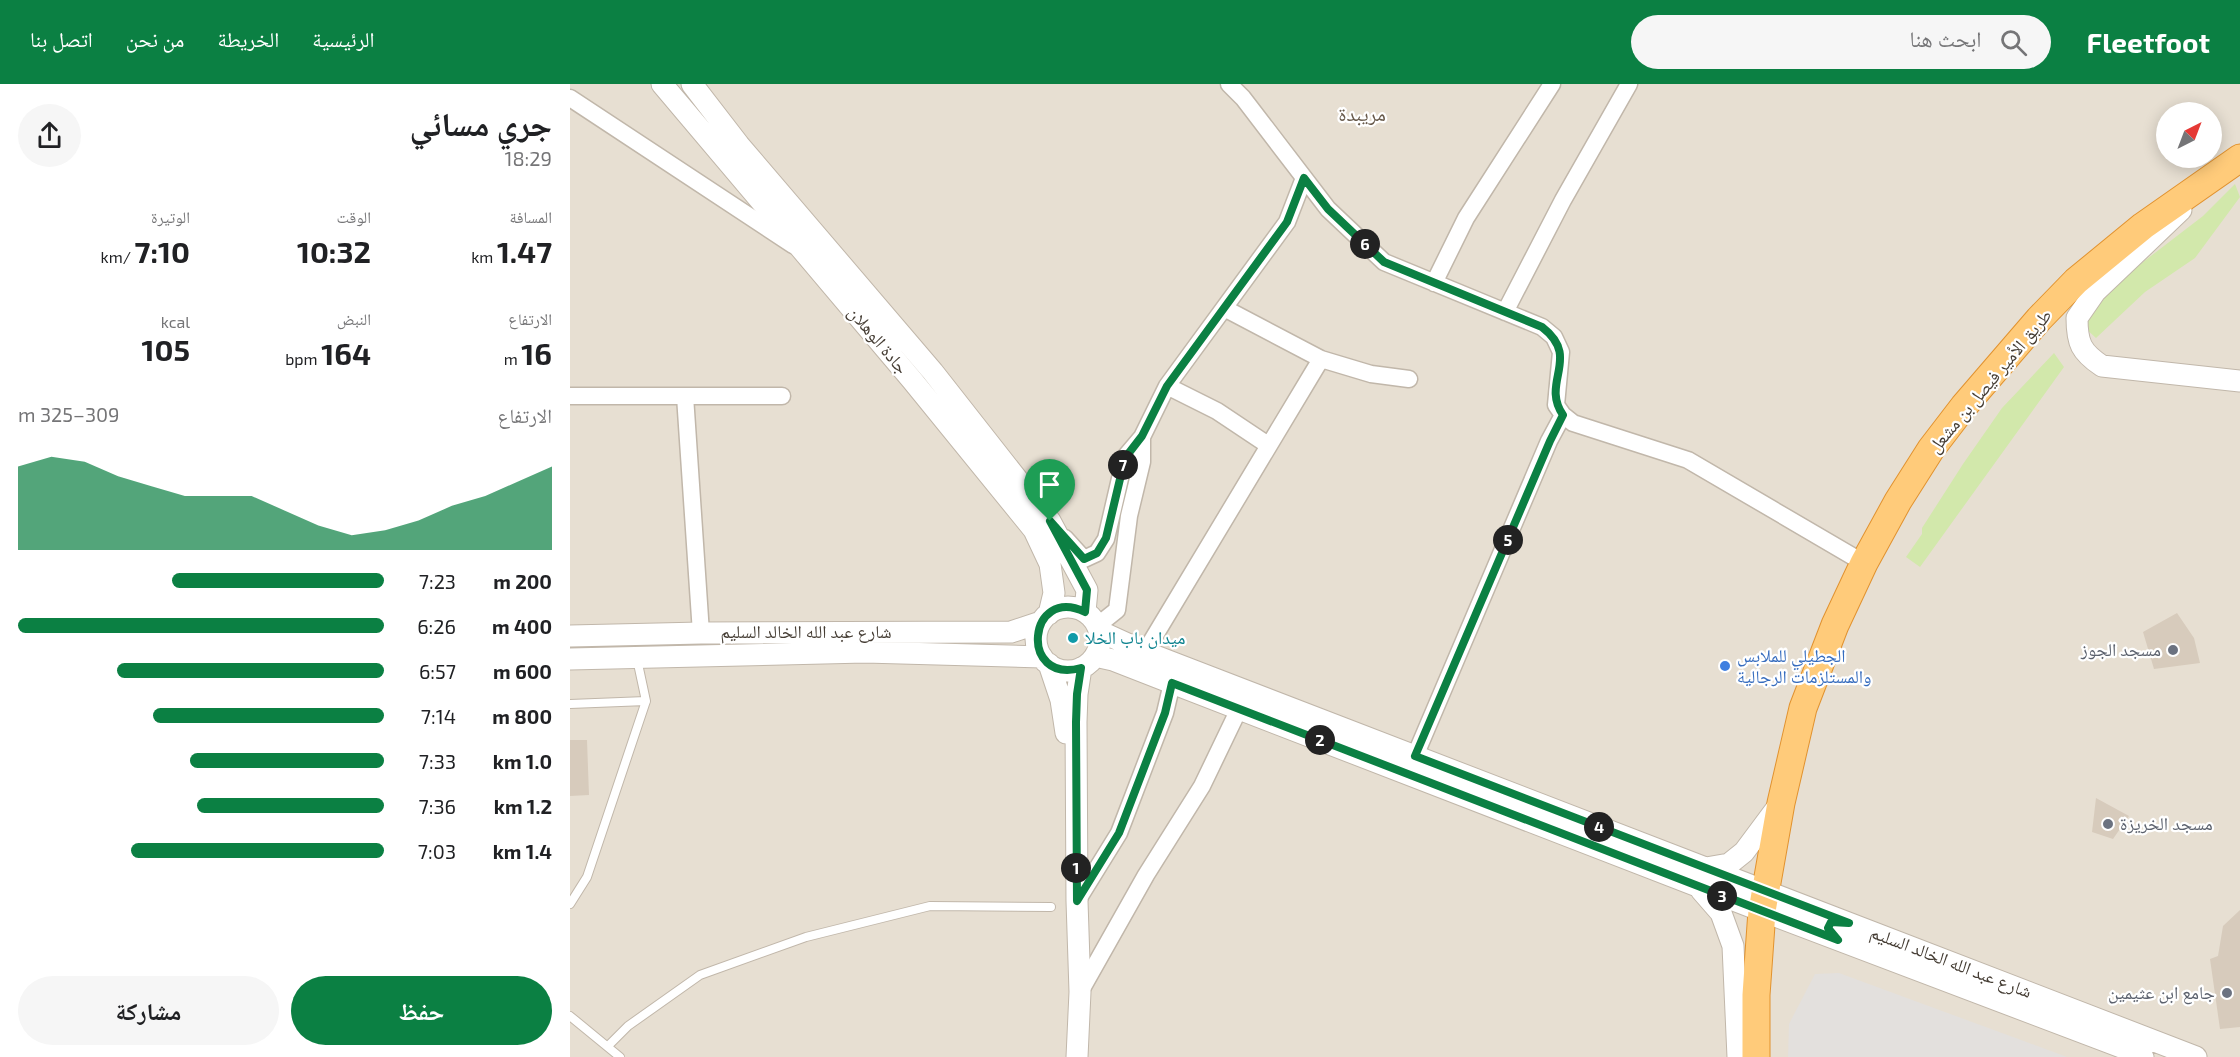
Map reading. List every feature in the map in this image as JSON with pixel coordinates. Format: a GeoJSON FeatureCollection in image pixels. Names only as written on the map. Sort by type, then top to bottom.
{"type":"FeatureCollection","features":[{"type":"Feature","properties":{"kind":"highway","name":"طريق الأمير فيصل بن مشعل"},"geometry":{"type":"LineString","coordinates":[[1756,1057],[1756,994],[1763,901],[1781,802],[1803,708],[1835,625],[1864,563],[1898,501],[1931,449],[1964,406],[2039,319],[2076,281],[2143,226],[2235,161]]}},
{"type":"Feature","properties":{"kind":"street","name":"جادة الوهلان"},"geometry":{"type":"LineString","coordinates":[[662,84],[912,380],[1034,530],[1050,564],[1054,593],[1045,618]]}},
{"type":"Feature","properties":{"kind":"street","name":"جادة الوهلان"},"geometry":{"type":"LineString","coordinates":[[692,84],[739,145],[933,372],[1050,521],[1087,590],[1094,623]]}},
{"type":"Feature","properties":{"kind":"street"},"geometry":{"type":"LineString","coordinates":[[1229,84],[1243,98],[1328,209],[1384,262],[1542,327],[1554,337],[1561,352],[1556,405],[1573,423],[1689,460],[1864,563]]}},
{"type":"Feature","properties":{"kind":"street"},"geometry":{"type":"LineString","coordinates":[[1434,283],[1466,218],[1552,84]]}},
{"type":"Feature","properties":{"kind":"street"},"geometry":{"type":"LineString","coordinates":[[1505,312],[1563,200],[1629,84]]}},
{"type":"Feature","properties":{"kind":"street"},"geometry":{"type":"LineString","coordinates":[[570,98],[803,252]]}},
{"type":"Feature","properties":{"kind":"street"},"geometry":{"type":"LineString","coordinates":[[2235,161],[2095,292],[2077,318],[2077,334],[2089,358],[2102,366],[2240,381]]}},
{"type":"Feature","properties":{"kind":"street"},"geometry":{"type":"LineString","coordinates":[[1050,521],[1084,559],[1097,553],[1106,538],[1125,458],[1142,436],[1167,386],[1287,222],[1304,178]]}},
{"type":"Feature","properties":{"kind":"street"},"geometry":{"type":"LineString","coordinates":[[1224,308],[1321,359],[1371,374],[1409,379]]}},
{"type":"Feature","properties":{"kind":"street"},"geometry":{"type":"LineString","coordinates":[[1145,652],[1321,359]]}},
{"type":"Feature","properties":{"kind":"street"},"geometry":{"type":"LineString","coordinates":[[1167,386],[1217,411],[1268,445]]}},
{"type":"Feature","properties":{"kind":"street"},"geometry":{"type":"LineString","coordinates":[[570,396],[782,396]]}},
{"type":"Feature","properties":{"kind":"street"},"geometry":{"type":"LineString","coordinates":[[685,396],[701,633]]}},
{"type":"Feature","properties":{"kind":"street"},"geometry":{"type":"LineString","coordinates":[[1415,756],[1563,415]]}},
{"type":"Feature","properties":{"kind":"street"},"geometry":{"type":"LineString","coordinates":[[1094,623],[1117,610],[1129,516],[1142,462],[1142,436]]}},
{"type":"Feature","properties":{"kind":"street"},"geometry":{"type":"LineString","coordinates":[[1076,802],[1061,700],[1036,640],[1045,618],[1066,607],[1094,623],[1100,639],[1088,662],[1076,712],[1080,992],[1077,1057]]}},
{"type":"Feature","properties":{"kind":"street","name":"شارع عبد الله الخالد السليم"},"geometry":{"type":"LineString","coordinates":[[570,636],[701,633],[1011,632],[1045,618]]}},
{"type":"Feature","properties":{"kind":"street","name":"شارع عبد الله الخالد السليم"},"geometry":{"type":"LineString","coordinates":[[1094,623],[1145,652],[1415,756],[1701,877],[1722,913],[1732,946],[1738,1057]]}},
{"type":"Feature","properties":{"kind":"street","name":"شارع عبد الله الخالد السليم"},"geometry":{"type":"LineString","coordinates":[[570,658],[865,652],[1046,660]]}},
{"type":"Feature","properties":{"kind":"street"},"geometry":{"type":"LineString","coordinates":[[1046,660],[1065,670],[1088,662]]}},
{"type":"Feature","properties":{"kind":"street","name":"شارع عبد الله الخالد السليم"},"geometry":{"type":"LineString","coordinates":[[1088,662],[1113,660],[1239,709],[1843,931],[2196,1057]]}},
{"type":"Feature","properties":{"kind":"street"},"geometry":{"type":"LineString","coordinates":[[1077,901],[1119,833],[1165,713],[1172,683]]}},
{"type":"Feature","properties":{"kind":"street"},"geometry":{"type":"LineString","coordinates":[[1080,992],[1146,875],[1202,786],[1239,709]]}},
{"type":"Feature","properties":{"kind":"street"},"geometry":{"type":"LineString","coordinates":[[1701,877],[1729,864],[1744,852],[1781,802]]}},
{"type":"Feature","properties":{"kind":"street","name":"شارع عبد الله الخالد السليم"},"geometry":{"type":"LineString","coordinates":[[1843,931],[2142,1056]]}},
{"type":"Feature","properties":{"kind":"lane"},"geometry":{"type":"LineString","coordinates":[[570,904],[587,877],[646,701],[637,657]]}},
{"type":"Feature","properties":{"kind":"lane"},"geometry":{"type":"LineString","coordinates":[[570,704],[646,701]]}},
{"type":"Feature","properties":{"kind":"lane"},"geometry":{"type":"LineString","coordinates":[[608,1046],[628,1026],[700,975],[806,938],[930,906],[1050,907]]}},
{"type":"Feature","properties":{"kind":"lane"},"geometry":{"type":"LineString","coordinates":[[570,1016],[620,1057]]}},
{"type":"Feature","properties":{"kind":"shaded area"},"geometry":{"type":"Polygon","coordinates":[[[570,84],[2240,84],[2240,1057],[570,1057],[570,84]]]}},
{"type":"Feature","properties":{"kind":"shaded area"},"geometry":{"type":"Polygon","coordinates":[[[1839,973],[2067,1057],[1788,1057],[1789,1024],[1815,974],[1839,973]]]}},
{"type":"Feature","properties":{"kind":"green space"},"geometry":{"type":"Polygon","coordinates":[[[2235,184],[2240,197],[2195,258],[2145,292],[2096,338],[2084,327],[2083,315],[2117,282],[2203,216],[2235,184]]]}},
{"type":"Feature","properties":{"kind":"green space"},"geometry":{"type":"Polygon","coordinates":[[[2054,353],[2064,367],[1920,567],[1906,557],[1922,534],[1922,528],[2002,408],[2054,353]]]}},
{"type":"Feature","properties":{"kind":"building","name":"مسجد الجوز"},"geometry":{"type":"Polygon","coordinates":[[[2177,613],[2194,638],[2200,663],[2154,669],[2143,632],[2177,613]]]}},
{"type":"Feature","properties":{"kind":"building"},"geometry":{"type":"Polygon","coordinates":[[[570,740],[587,740],[589,795],[570,796],[570,740]]]}},
{"type":"Feature","properties":{"kind":"building","name":"مسجد الخريزة"},"geometry":{"type":"Polygon","coordinates":[[[2096,798],[2129,816],[2113,839],[2092,832],[2096,798]]]}},
{"type":"Feature","properties":{"kind":"building","name":"جامع ابن عثيمين"},"geometry":{"type":"Polygon","coordinates":[[[2240,910],[2240,1027],[2220,1029],[2210,959],[2218,956],[2223,926],[2240,910]]]}},
{"type":"Feature","properties":{"kind":"place","name":"ميدان باب الخلا"},"geometry":{"type":"Point","coordinates":[1073,638]}},
{"type":"Feature","properties":{"kind":"place","name":"مسجد الجوز"},"geometry":{"type":"Point","coordinates":[2173,650]}},
{"type":"Feature","properties":{"kind":"place","name":"الجطيلي للملابس والمستلزمات الرجالية"},"geometry":{"type":"Point","coordinates":[1725,666]}},
{"type":"Feature","properties":{"kind":"place","name":"مسجد الخريزة"},"geometry":{"type":"Point","coordinates":[2108,824]}},
{"type":"Feature","properties":{"kind":"place","name":"جامع ابن عثيمين"},"geometry":{"type":"Point","coordinates":[2227,993]}},
{"type":"Feature","properties":{"kind":"district","name":"مريبدة"},"geometry":{"type":"Point","coordinates":[1362,114]}},
{"type":"Feature","properties":{"kind":"route"},"geometry":{"type":"LineString","coordinates":[[1304,178],[1328,209],[1384,262],[1542,327],[1554,337],[1561,352],[1556,405],[1563,415],[1415,756],[1849,923],[1831,922],[1828,928],[1838,940],[1172,683],[1165,713],[1119,833],[1077,901],[1076,722],[1081,668],[1065,670],[1049,664],[1042,657],[1036,640],[1041,622],[1054,610],[1073,607],[1085,612],[1087,590],[1050,521],[1084,559],[1097,553],[1106,538],[1125,458],[1142,436],[1167,386],[1287,222],[1304,178]]}}]}
